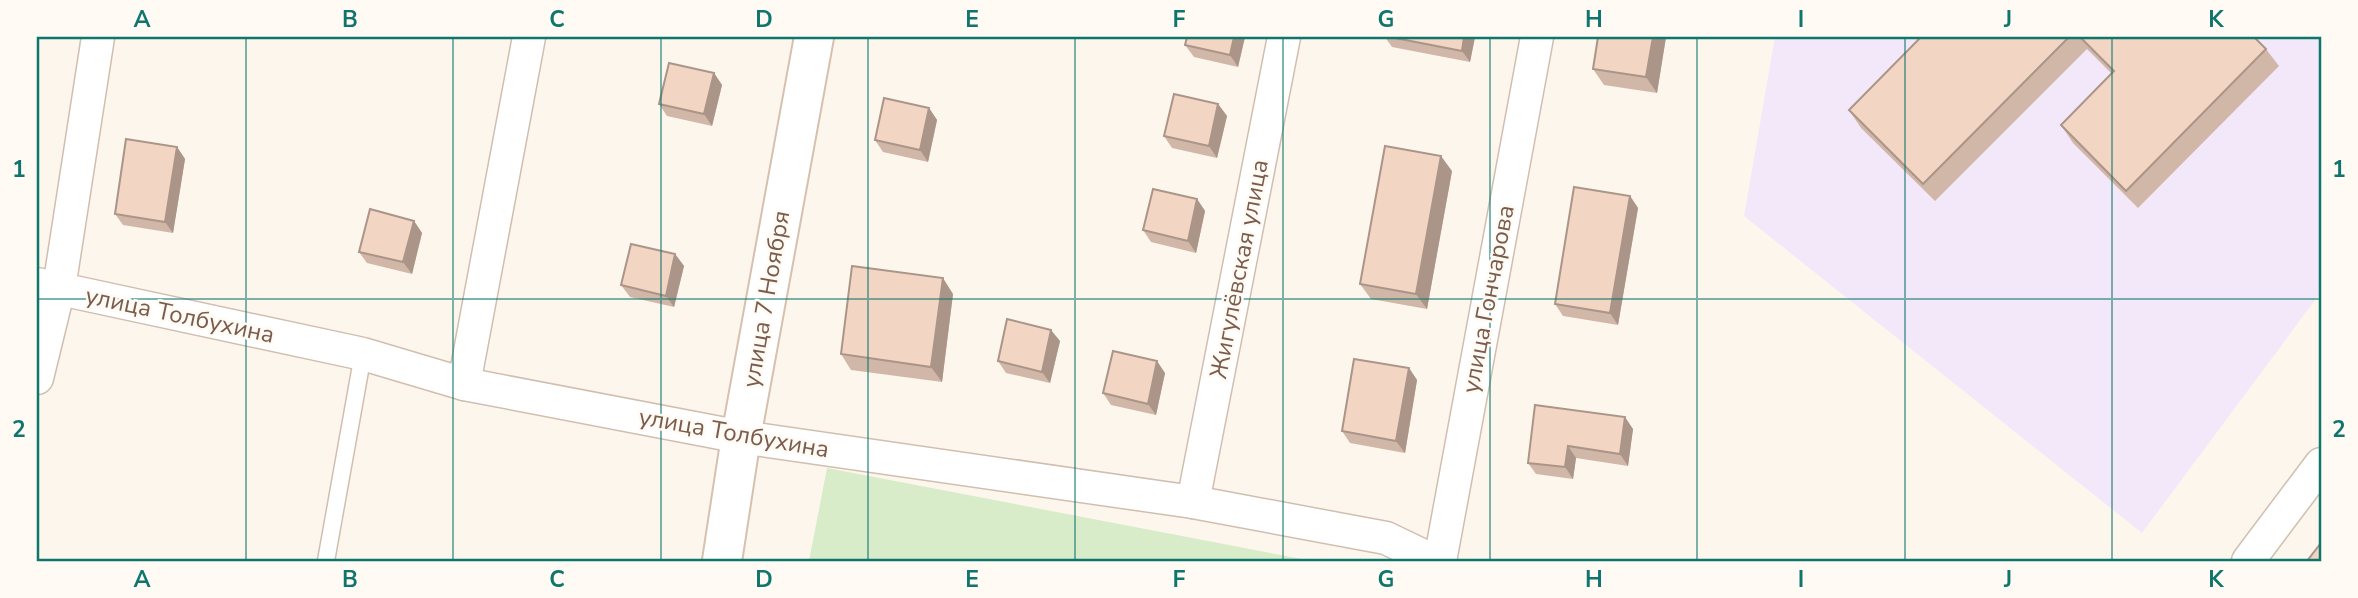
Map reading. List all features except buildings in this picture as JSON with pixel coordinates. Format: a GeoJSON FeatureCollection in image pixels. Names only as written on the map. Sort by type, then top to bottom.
{"type":"FeatureCollection","features":[{"type":"Feature","properties":{"kind":"street"},"geometry":{"type":"LineString","coordinates":[[37,378],[48,286],[98,37]]}},
{"type":"Feature","properties":{"kind":"street"},"geometry":{"type":"LineString","coordinates":[[464,384],[528,37]]}},
{"type":"Feature","properties":{"kind":"street","name":"улица 7 Ноября"},"geometry":{"type":"LineString","coordinates":[[722,561],[741,437],[814,37]]}},
{"type":"Feature","properties":{"kind":"street","name":"Жигулёвская улица"},"geometry":{"type":"LineString","coordinates":[[1193,502],[1284,37]]}},
{"type":"Feature","properties":{"kind":"street","name":"улица Гончарова"},"geometry":{"type":"LineString","coordinates":[[1440,561],[1537,37]]}},
{"type":"Feature","properties":{"kind":"street","name":"улица Толбухина"},"geometry":{"type":"LineString","coordinates":[[48,286],[363,354],[464,384],[741,437],[1193,502],[1386,538],[1434,561]]}},
{"type":"Feature","properties":{"kind":"street"},"geometry":{"type":"LineString","coordinates":[[2248,561],[2321,464]]}},
{"type":"Feature","properties":{"kind":"lane"},"geometry":{"type":"LineString","coordinates":[[326,561],[363,354]]}},
{"type":"Feature","properties":{"kind":"shaded area"},"geometry":{"type":"Polygon","coordinates":[[[1775,37],[2321,37],[2321,292],[2142,533],[1744,216],[1775,37]]]}},
{"type":"Feature","properties":{"kind":"green space"},"geometry":{"type":"Polygon","coordinates":[[[827,468],[1312,561],[809,561],[827,468]]]}}]}
